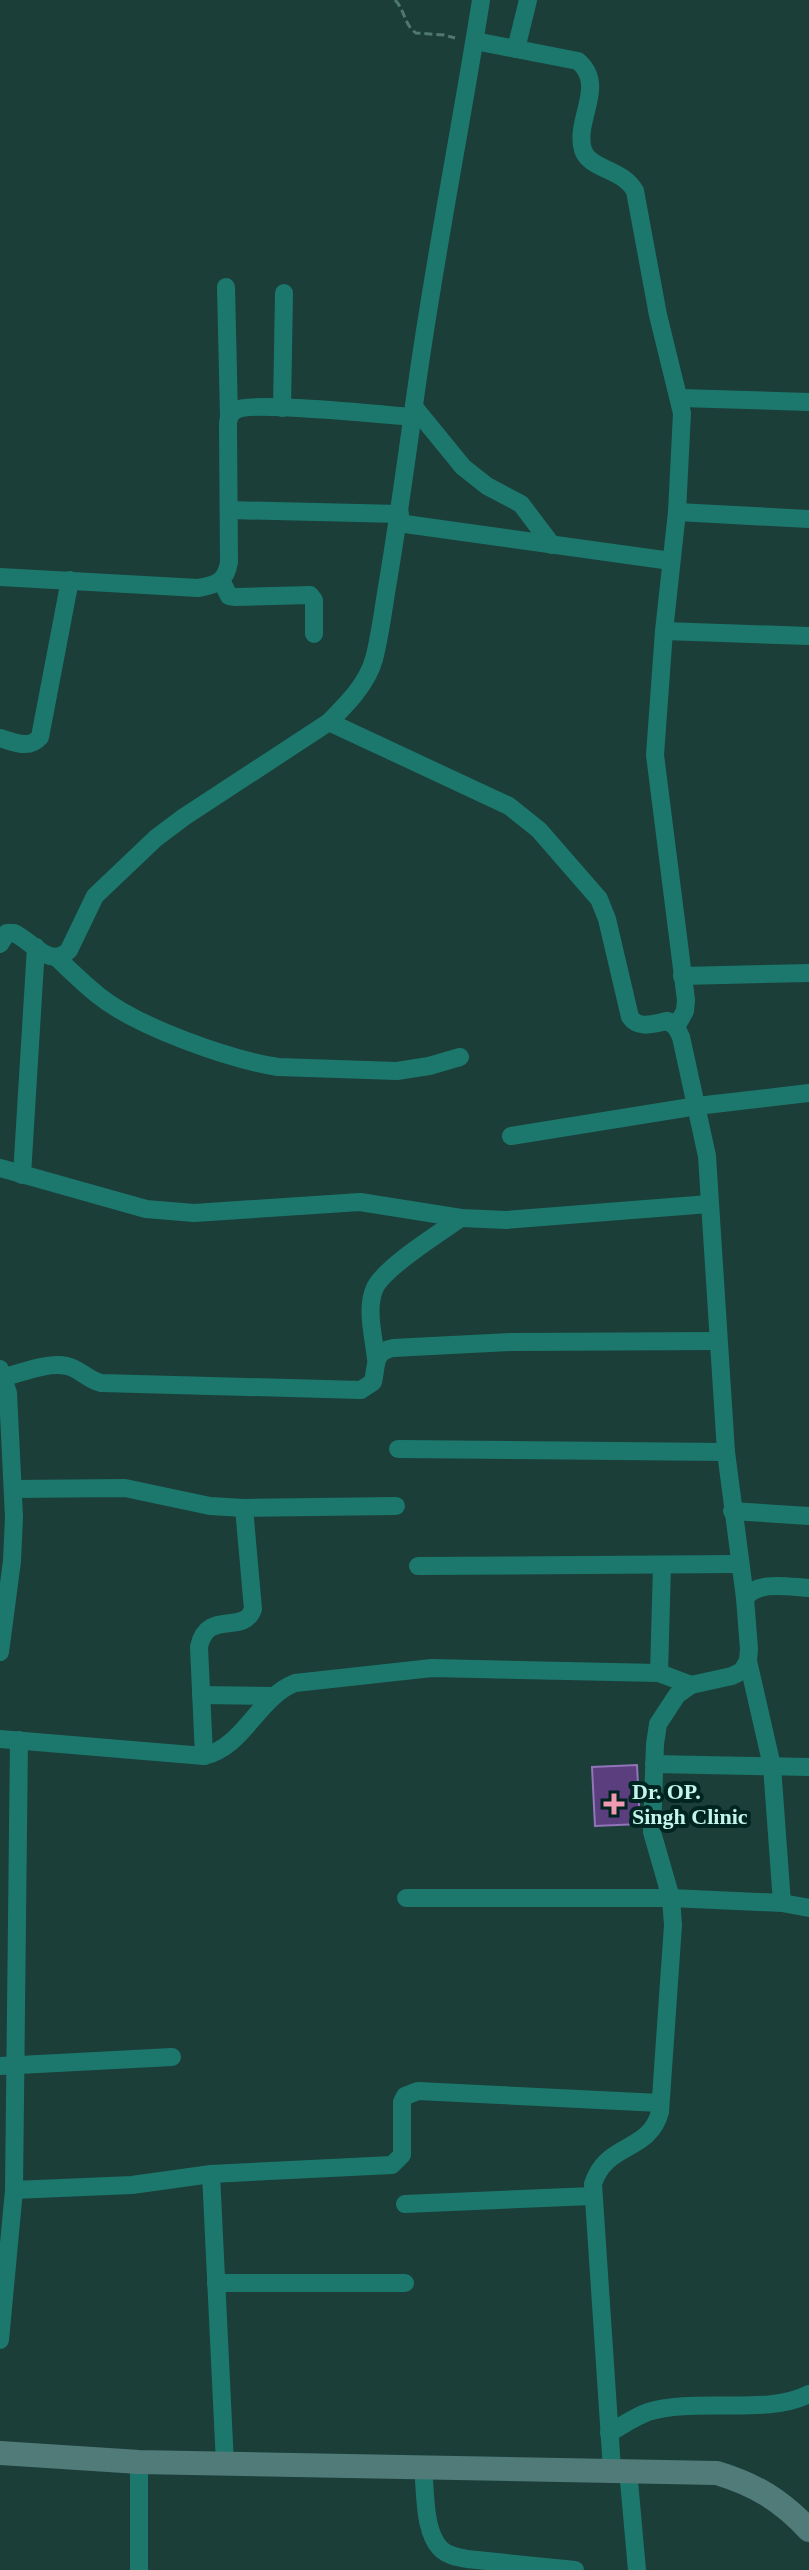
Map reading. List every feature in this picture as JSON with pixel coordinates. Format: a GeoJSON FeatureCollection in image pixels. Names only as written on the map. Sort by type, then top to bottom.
{"type":"FeatureCollection","features":[{"type":"Feature","properties":{"kind":"street"},"geometry":{"type":"LineString","coordinates":[[57,958],[69,950],[95,896],[156,838],[329,722],[363,684],[374,660],[399,519],[444,211],[481,0]]}},
{"type":"Feature","properties":{"kind":"street"},"geometry":{"type":"LineString","coordinates":[[516,49],[528,0]]}},
{"type":"Feature","properties":{"kind":"street"},"geometry":{"type":"LineString","coordinates":[[474,43],[578,61],[587,69],[591,81],[582,147],[595,164],[624,177],[635,191],[658,315],[680,398],[682,428],[677,512],[656,745],[656,774],[685,1011],[676,1027]]}},
{"type":"Feature","properties":{"kind":"street"},"geometry":{"type":"LineString","coordinates":[[0,577],[198,588],[222,582],[228,573],[229,562],[226,287]]}},
{"type":"Feature","properties":{"kind":"street"},"geometry":{"type":"LineString","coordinates":[[282,408],[284,293]]}},
{"type":"Feature","properties":{"kind":"street"},"geometry":{"type":"LineString","coordinates":[[680,398],[809,402]]}},
{"type":"Feature","properties":{"kind":"street"},"geometry":{"type":"LineString","coordinates":[[229,417],[243,408],[413,412],[463,467],[487,486],[515,499],[526,509],[552,545]]}},
{"type":"Feature","properties":{"kind":"street"},"geometry":{"type":"LineString","coordinates":[[229,510],[399,519],[671,561]]}},
{"type":"Feature","properties":{"kind":"street"},"geometry":{"type":"LineString","coordinates":[[677,512],[809,519]]}},
{"type":"Feature","properties":{"kind":"street"},"geometry":{"type":"LineString","coordinates":[[0,738],[27,745],[40,737],[70,580]]}},
{"type":"Feature","properties":{"kind":"street"},"geometry":{"type":"LineString","coordinates":[[222,582],[229,596],[310,595],[314,600],[314,634]]}},
{"type":"Feature","properties":{"kind":"street"},"geometry":{"type":"LineString","coordinates":[[664,631],[809,636]]}},
{"type":"Feature","properties":{"kind":"street"},"geometry":{"type":"LineString","coordinates":[[329,722],[509,806],[539,830],[599,899],[634,1023],[642,1025],[668,1021],[676,1027],[707,1156],[726,1452],[745,1598],[748,1661],[772,1766],[782,1903]]}},
{"type":"Feature","properties":{"kind":"street"},"geometry":{"type":"LineString","coordinates":[[0,944],[7,933],[14,933],[49,957],[57,958],[99,996],[130,1016],[196,1044],[259,1064],[397,1071],[460,1057]]}},
{"type":"Feature","properties":{"kind":"street"},"geometry":{"type":"LineString","coordinates":[[22,1175],[36,947]]}},
{"type":"Feature","properties":{"kind":"street"},"geometry":{"type":"LineString","coordinates":[[682,976],[809,973]]}},
{"type":"Feature","properties":{"kind":"street"},"geometry":{"type":"LineString","coordinates":[[511,1136],[697,1106],[809,1093]]}},
{"type":"Feature","properties":{"kind":"street"},"geometry":{"type":"LineString","coordinates":[[0,1168],[146,1209],[170,1212],[360,1202],[461,1218],[506,1220],[709,1204]]}},
{"type":"Feature","properties":{"kind":"street"},"geometry":{"type":"LineString","coordinates":[[0,1652],[12,1561],[13,1489],[8,1393],[2,1373],[58,1366],[75,1369],[92,1381],[101,1383],[361,1390],[373,1382],[376,1359],[371,1301],[374,1287],[389,1271],[461,1218]]}},
{"type":"Feature","properties":{"kind":"street"},"geometry":{"type":"LineString","coordinates":[[376,1359],[386,1349],[423,1346],[512,1342],[718,1341]]}},
{"type":"Feature","properties":{"kind":"street"},"geometry":{"type":"LineString","coordinates":[[398,1449],[726,1452]]}},
{"type":"Feature","properties":{"kind":"street"},"geometry":{"type":"LineString","coordinates":[[13,1489],[125,1488],[210,1506],[244,1508],[396,1506]]}},
{"type":"Feature","properties":{"kind":"street"},"geometry":{"type":"LineString","coordinates":[[204,1756],[201,1637],[206,1629],[216,1624],[244,1621],[253,1609],[244,1508]]}},
{"type":"Feature","properties":{"kind":"street"},"geometry":{"type":"LineString","coordinates":[[732,1511],[809,1516]]}},
{"type":"Feature","properties":{"kind":"street"},"geometry":{"type":"LineString","coordinates":[[418,1566],[740,1564]]}},
{"type":"Feature","properties":{"kind":"street"},"geometry":{"type":"LineString","coordinates":[[659,1673],[662,1566]]}},
{"type":"Feature","properties":{"kind":"street"},"geometry":{"type":"LineString","coordinates":[[745,1598],[752,1589],[763,1586],[809,1588]]}},
{"type":"Feature","properties":{"kind":"street"},"geometry":{"type":"LineString","coordinates":[[637,2570],[620,2470],[609,2433],[593,2184],[597,2171],[606,2159],[648,2136],[656,2126],[660,2103],[673,1925],[671,1898],[652,1832],[658,1724],[677,1695],[691,1685],[732,1676],[742,1671],[748,1661]]}},
{"type":"Feature","properties":{"kind":"street"},"geometry":{"type":"LineString","coordinates":[[0,2340],[9,2200],[9,1739],[204,1756],[219,1752],[233,1742],[273,1696],[295,1683],[432,1668],[659,1673],[691,1685]]}},
{"type":"Feature","properties":{"kind":"street"},"geometry":{"type":"LineString","coordinates":[[201,1695],[273,1696]]}},
{"type":"Feature","properties":{"kind":"street"},"geometry":{"type":"LineString","coordinates":[[654,1764],[809,1767]]}},
{"type":"Feature","properties":{"kind":"street"},"geometry":{"type":"LineString","coordinates":[[406,1898],[671,1898],[782,1903],[809,1908]]}},
{"type":"Feature","properties":{"kind":"street"},"geometry":{"type":"LineString","coordinates":[[7,2066],[172,2057]]}},
{"type":"Feature","properties":{"kind":"street"},"geometry":{"type":"LineString","coordinates":[[9,2200],[211,2174],[392,2165],[402,2155],[402,2102],[405,2096],[418,2091],[660,2103]]}},
{"type":"Feature","properties":{"kind":"street"},"geometry":{"type":"LineString","coordinates":[[211,2174],[225,2464]]}},
{"type":"Feature","properties":{"kind":"street"},"geometry":{"type":"LineString","coordinates":[[405,2204],[592,2196]]}},
{"type":"Feature","properties":{"kind":"street"},"geometry":{"type":"LineString","coordinates":[[216,2283],[405,2283]]}},
{"type":"Feature","properties":{"kind":"street"},"geometry":{"type":"LineString","coordinates":[[609,2433],[633,2418],[666,2408],[786,2402],[809,2394]]}},
{"type":"Feature","properties":{"kind":"street"},"geometry":{"type":"LineString","coordinates":[[0,2453],[139,2462],[717,2473],[750,2483],[805,2521]]}},
{"type":"Feature","properties":{"kind":"street"},"geometry":{"type":"LineString","coordinates":[[139,2462],[139,2570]]}},
{"type":"Feature","properties":{"kind":"street"},"geometry":{"type":"LineString","coordinates":[[423,2469],[429,2524],[441,2549],[452,2556],[467,2559],[575,2570]]}},
{"type":"Feature","properties":{"kind":"path"},"geometry":{"type":"LineString","coordinates":[[395,0],[400,4],[408,25],[416,33],[450,36],[474,43]]}},
{"type":"Feature","properties":{"kind":"building"},"geometry":{"type":"Polygon","coordinates":[[[637,1765],[640,1824],[595,1826],[592,1767],[637,1765]]]}},
{"type":"Feature","properties":{"kind":"place","name":"Dr. OP. Singh Clinic"},"geometry":{"type":"Point","coordinates":[614,1804]}}]}
